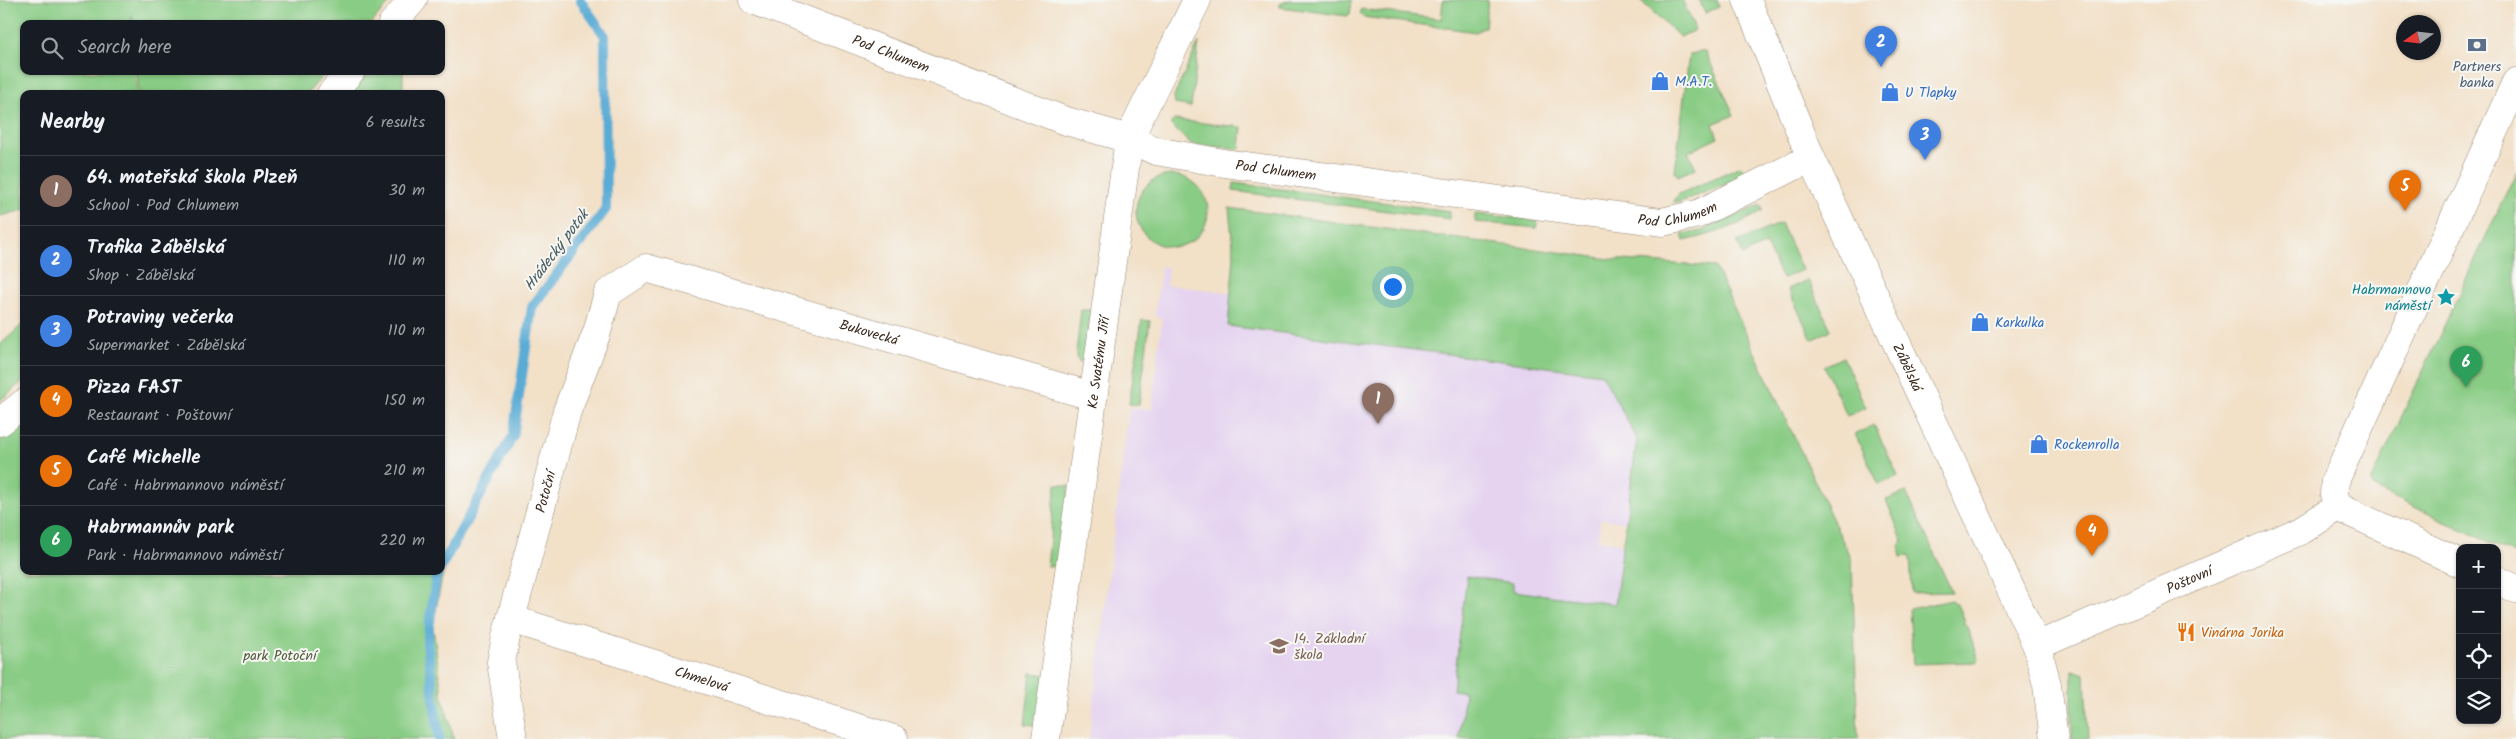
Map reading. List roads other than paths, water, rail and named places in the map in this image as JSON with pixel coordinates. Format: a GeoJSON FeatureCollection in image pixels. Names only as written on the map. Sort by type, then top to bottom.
{"type":"FeatureCollection","features":[{"type":"Feature","properties":{"kind":"street"},"geometry":{"type":"LineString","coordinates":[[396,20],[413,0]]}},
{"type":"Feature","properties":{"kind":"street","name":"Pod Chlumem"},"geometry":{"type":"LineString","coordinates":[[753,0],[1063,120],[1129,139],[1156,151],[1224,163],[1662,222],[1698,214],[1811,158]]}},
{"type":"Feature","properties":{"kind":"street","name":"Ke Svatému Jiří"},"geometry":{"type":"LineString","coordinates":[[1046,739],[1129,139],[1197,0]]}},
{"type":"Feature","properties":{"kind":"street","name":"Zábělská"},"geometry":{"type":"LineString","coordinates":[[1747,0],[1811,158],[2037,646],[2047,685],[2054,739]]}},
{"type":"Feature","properties":{"kind":"street"},"geometry":{"type":"LineString","coordinates":[[334,90],[348,75]]}},
{"type":"Feature","properties":{"kind":"street"},"geometry":{"type":"LineString","coordinates":[[2456,561],[2338,508],[2334,494],[2335,481],[2516,82]]}},
{"type":"Feature","properties":{"kind":"street","name":"Bukovecká"},"geometry":{"type":"LineString","coordinates":[[646,268],[1092,396]]}},
{"type":"Feature","properties":{"kind":"street","name":"Potoční"},"geometry":{"type":"LineString","coordinates":[[512,739],[501,662],[567,411],[597,332],[608,293],[646,268]]}},
{"type":"Feature","properties":{"kind":"street"},"geometry":{"type":"LineString","coordinates":[[0,422],[20,405]]}},
{"type":"Feature","properties":{"kind":"street","name":"Poštovní"},"geometry":{"type":"LineString","coordinates":[[2037,646],[2302,530],[2338,508]]}},
{"type":"Feature","properties":{"kind":"street"},"geometry":{"type":"LineString","coordinates":[[2501,582],[2516,589]]}},
{"type":"Feature","properties":{"kind":"street","name":"Chmelová"},"geometry":{"type":"LineString","coordinates":[[511,619],[894,739]]}},
{"type":"Feature","properties":{"kind":"waterway","name":"Hrádecký potok"},"geometry":{"type":"LineString","coordinates":[[445,560],[513,436],[532,307],[606,209],[605,36],[580,0]]}},
{"type":"Feature","properties":{"kind":"waterway","name":"Hrádecký potok"},"geometry":{"type":"LineString","coordinates":[[437,575],[427,643],[439,739]]}},
{"type":"Feature","properties":{"kind":"place","name":"Partners banka"},"geometry":{"type":"Point","coordinates":[2477,45]}},
{"type":"Feature","properties":{"kind":"place","name":"Trafika Zábělská"},"geometry":{"type":"Point","coordinates":[1881,67]}},
{"type":"Feature","properties":{"kind":"place","name":"M.A.T."},"geometry":{"type":"Point","coordinates":[1660,81]}},
{"type":"Feature","properties":{"kind":"place","name":"U Tlapky"},"geometry":{"type":"Point","coordinates":[1890,92]}},
{"type":"Feature","properties":{"kind":"place","name":"Potraviny večerka"},"geometry":{"type":"Point","coordinates":[1925,160]}},
{"type":"Feature","properties":{"kind":"place","name":"Café Michelle"},"geometry":{"type":"Point","coordinates":[2405,211]}},
{"type":"Feature","properties":{"kind":"place","name":"Habrmannovo náměstí"},"geometry":{"type":"Point","coordinates":[2446,297]}},
{"type":"Feature","properties":{"kind":"place","name":"Karkulka"},"geometry":{"type":"Point","coordinates":[1980,322]}},
{"type":"Feature","properties":{"kind":"place","name":"Habrmannův park"},"geometry":{"type":"Point","coordinates":[2466,387]}},
{"type":"Feature","properties":{"kind":"place","name":"64. mateřská škola Plzeň"},"geometry":{"type":"Point","coordinates":[1378,424]}},
{"type":"Feature","properties":{"kind":"place","name":"Rockenrolla"},"geometry":{"type":"Point","coordinates":[2039,444]}},
{"type":"Feature","properties":{"kind":"place","name":"Pizza FAST"},"geometry":{"type":"Point","coordinates":[2092,556]}},
{"type":"Feature","properties":{"kind":"place","name":"Vinárna Jorika"},"geometry":{"type":"Point","coordinates":[2186,632]}},
{"type":"Feature","properties":{"kind":"place","name":"14. Základní škola"},"geometry":{"type":"Point","coordinates":[1279,646]}},
{"type":"Feature","properties":{"kind":"park label","name":"park Potoční"},"geometry":{"type":"Point","coordinates":[280,655]}}]}
